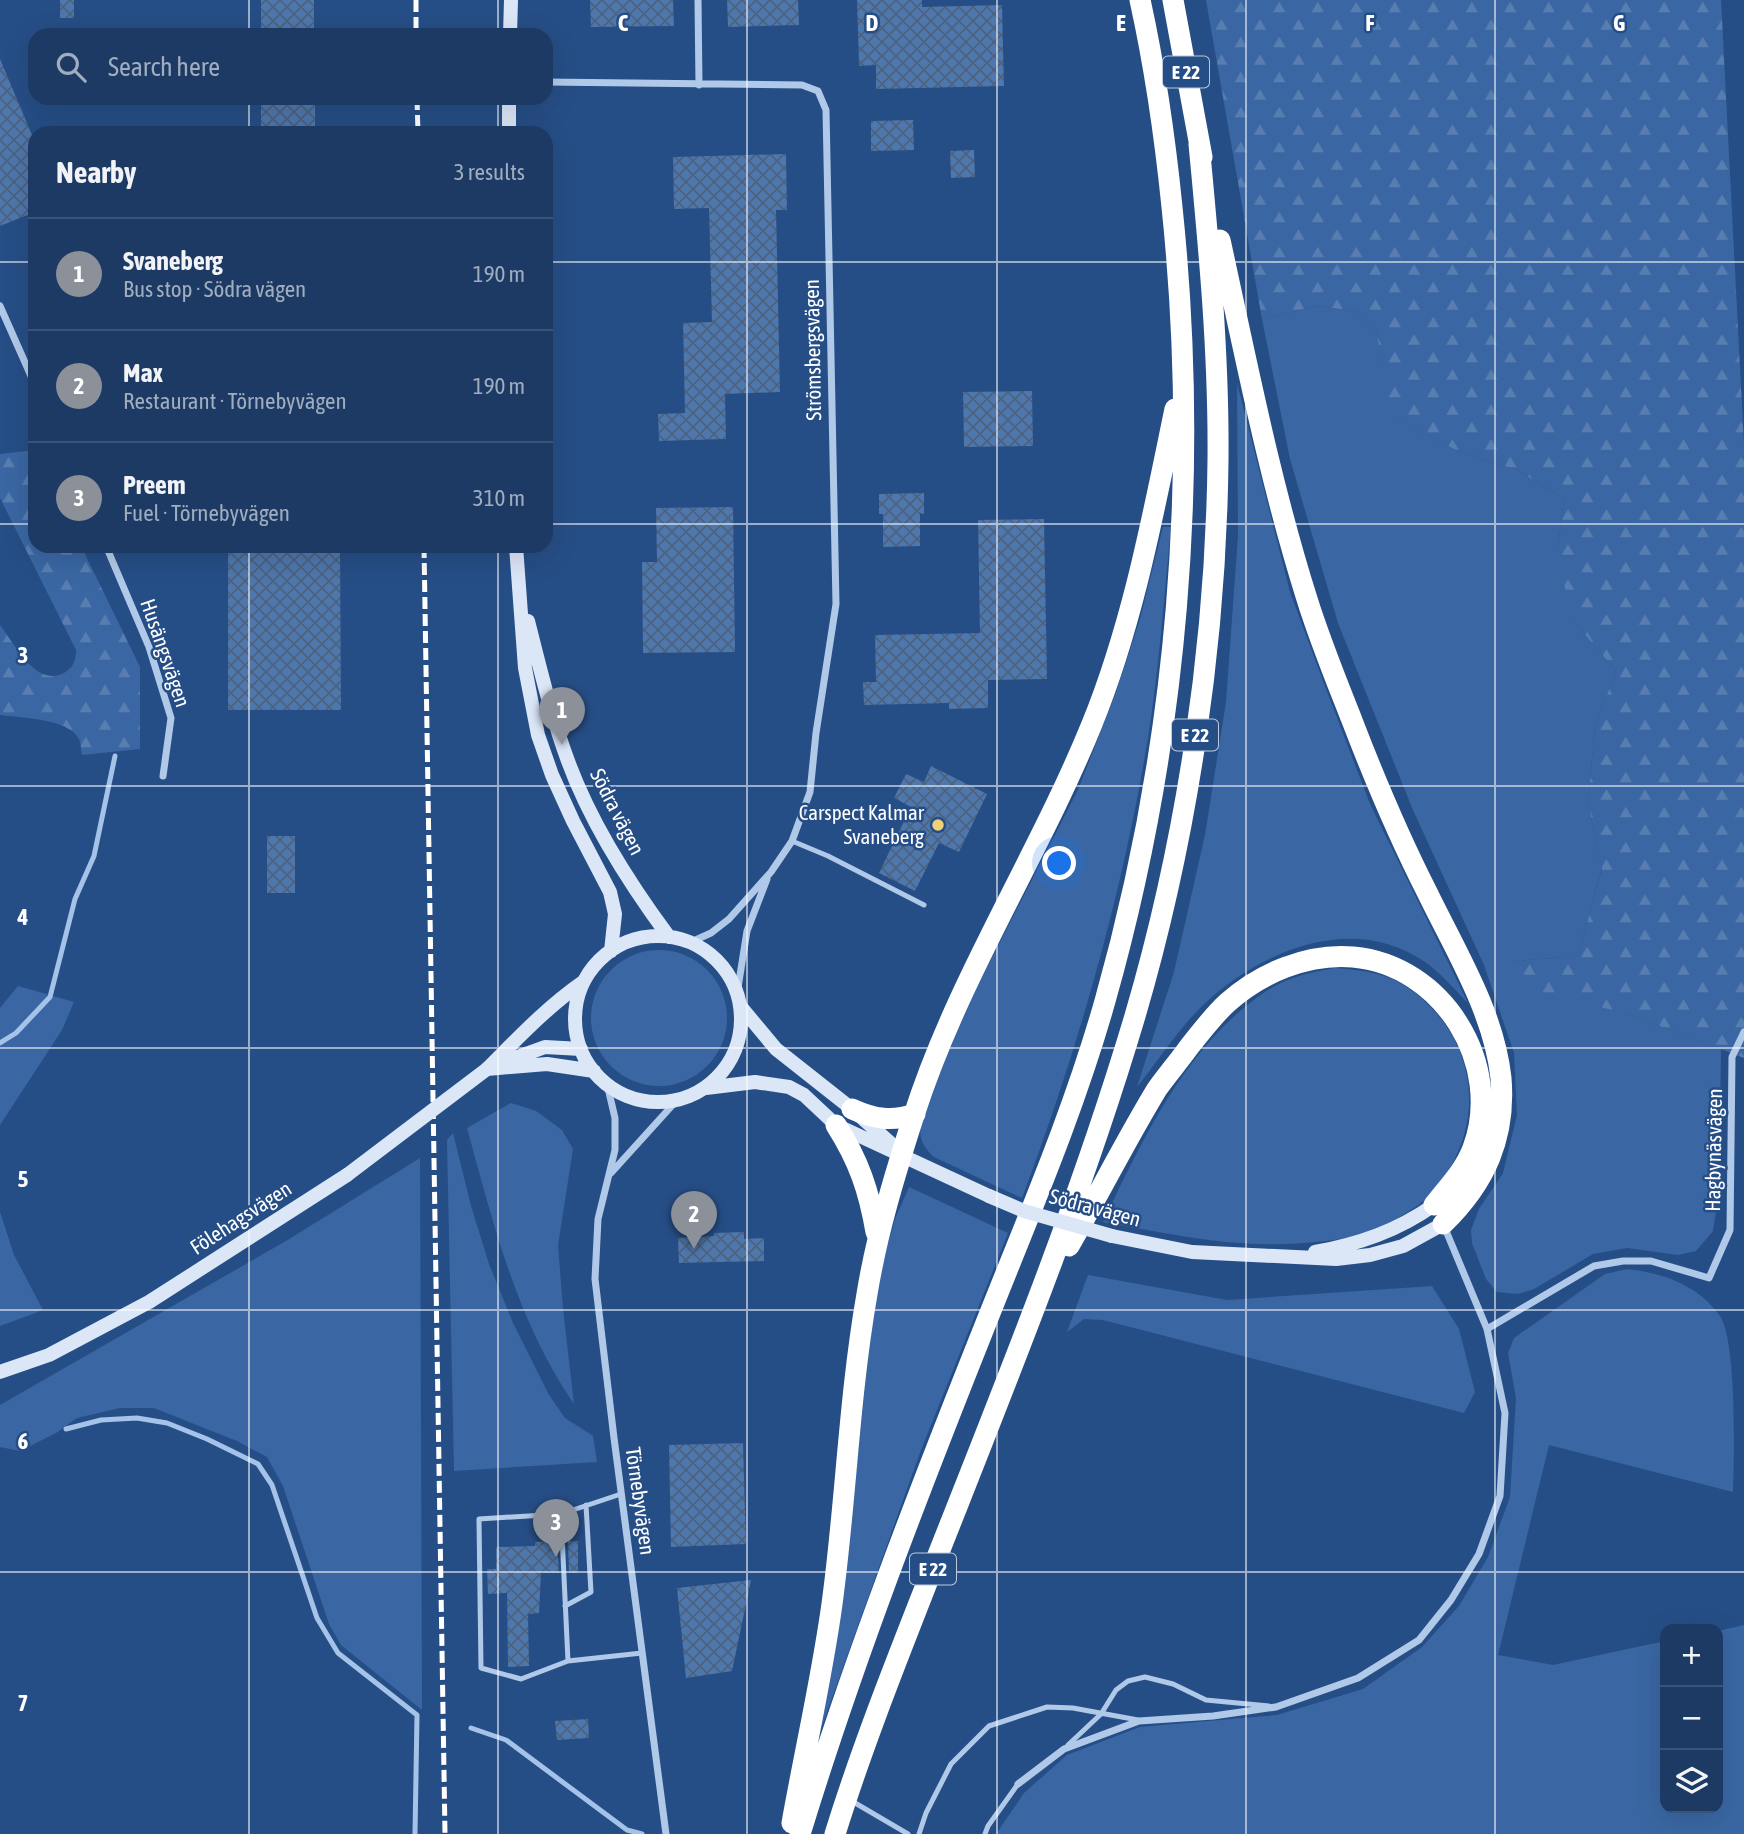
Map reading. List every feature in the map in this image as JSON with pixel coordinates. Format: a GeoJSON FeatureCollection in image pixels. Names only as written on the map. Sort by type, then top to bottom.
{"type":"FeatureCollection","features":[{"type":"Feature","properties":{"kind":"highway","name":"E 22"},"geometry":{"type":"LineString","coordinates":[[800,1834],[846,1695],[922,1484],[1069,1114],[1108,990],[1134,889],[1156,781],[1172,660],[1181,558],[1185,461],[1184,369],[1179,267],[1167,152],[1140,0]]}},
{"type":"Feature","properties":{"kind":"highway","name":"E 22"},"geometry":{"type":"LineString","coordinates":[[835,1834],[878,1710],[1035,1306],[1098,1129],[1135,1014],[1165,897],[1186,788],[1205,664],[1218,462],[1217,366],[1211,266],[1199,144],[1173,0]]}},
{"type":"Feature","properties":{"kind":"highway"},"geometry":{"type":"LineString","coordinates":[[1199,144],[1270,460],[1307,599],[1353,724],[1399,837],[1471,984],[1495,1048],[1502,1101],[1491,1156],[1477,1185],[1462,1206],[1443,1224]]}},
{"type":"Feature","properties":{"kind":"highway"},"geometry":{"type":"LineString","coordinates":[[790,1834],[831,1605],[866,1297],[877,1238],[915,1114],[944,1036],[973,969],[1065,784],[1096,712],[1134,595],[1184,369]]}},
{"type":"Feature","properties":{"kind":"highway"},"geometry":{"type":"LineString","coordinates":[[1035,1306],[1158,1087],[1227,1003],[1271,973],[1299,962],[1354,957],[1408,975],[1450,1011],[1465,1033],[1476,1061],[1481,1090],[1479,1120],[1473,1148],[1458,1175],[1434,1205]]}},
{"type":"Feature","properties":{"kind":"highway"},"geometry":{"type":"LineString","coordinates":[[852,1109],[867,1116],[889,1120],[915,1114]]}},
{"type":"Feature","properties":{"kind":"highway"},"geometry":{"type":"LineString","coordinates":[[836,1125],[858,1162],[870,1199],[877,1238]]}},
{"type":"Feature","properties":{"kind":"main road"},"geometry":{"type":"LineString","coordinates":[[510,28],[511,0]]}},
{"type":"Feature","properties":{"kind":"main road"},"geometry":{"type":"LineString","coordinates":[[509,105],[509,126]]}},
{"type":"Feature","properties":{"kind":"main road","name":"Södra vägen"},"geometry":{"type":"LineString","coordinates":[[516,553],[525,668],[538,735],[568,810],[610,892],[615,914],[611,951]]}},
{"type":"Feature","properties":{"kind":"main road","name":"Södra vägen"},"geometry":{"type":"LineString","coordinates":[[517,576],[546,695],[578,786],[624,872],[669,937]]}},
{"type":"Feature","properties":{"kind":"main road"},"geometry":{"type":"LineString","coordinates":[[669,937],[691,942],[720,963],[730,977],[739,1000],[739,1038],[732,1057],[720,1074],[704,1088],[678,1099],[653,1102],[617,1091],[594,1071],[581,1049],[576,1016],[584,982],[596,965],[611,951],[639,938],[669,937]]}},
{"type":"Feature","properties":{"kind":"main road","name":"Fölehagsvägen"},"geometry":{"type":"LineString","coordinates":[[0,1372],[48,1355],[149,1302],[347,1175],[487,1069],[533,1022],[584,982]]}},
{"type":"Feature","properties":{"kind":"main road","name":"Södra vägen"},"geometry":{"type":"LineString","coordinates":[[739,1000],[776,1049],[852,1109],[902,1154]]}},
{"type":"Feature","properties":{"kind":"main road","name":"Fölehagsvägen"},"geometry":{"type":"LineString","coordinates":[[487,1069],[545,1047],[581,1049]]}},
{"type":"Feature","properties":{"kind":"main road"},"geometry":{"type":"LineString","coordinates":[[487,1069],[547,1064],[594,1071]]}},
{"type":"Feature","properties":{"kind":"main road","name":"Södra vägen"},"geometry":{"type":"LineString","coordinates":[[704,1088],[754,1082],[789,1087],[804,1095],[836,1125],[989,1196],[1035,1214],[1111,1236],[1192,1252],[1336,1259],[1403,1247],[1443,1224]]}},
{"type":"Feature","properties":{"kind":"main road","name":"Södra vägen"},"geometry":{"type":"LineString","coordinates":[[1289,1257],[1365,1241],[1414,1219],[1434,1205]]}},
{"type":"Feature","properties":{"kind":"street"},"geometry":{"type":"LineString","coordinates":[[698,0],[699,85]]}},
{"type":"Feature","properties":{"kind":"street","name":"Strömsbergsvägen"},"geometry":{"type":"LineString","coordinates":[[553,82],[802,85],[818,90],[826,110],[836,604],[816,733],[810,792],[792,841],[771,872],[729,919],[710,933],[691,942]]}},
{"type":"Feature","properties":{"kind":"street"},"geometry":{"type":"LineString","coordinates":[[0,306],[28,369]]}},
{"type":"Feature","properties":{"kind":"street","name":"Husängsvägen"},"geometry":{"type":"LineString","coordinates":[[109,553],[149,647],[171,718],[163,776]]}},
{"type":"Feature","properties":{"kind":"street","name":"Strömsbergsvägen"},"geometry":{"type":"LineString","coordinates":[[739,1000],[747,931],[753,910],[771,872]]}},
{"type":"Feature","properties":{"kind":"street","name":"Hagbynäsvägen"},"geometry":{"type":"LineString","coordinates":[[1488,1329],[1594,1266],[1623,1261],[1651,1261],[1709,1279],[1730,1230],[1732,1057],[1744,1032]]}},
{"type":"Feature","properties":{"kind":"street","name":"Törnebyvägen"},"geometry":{"type":"LineString","coordinates":[[607,1084],[616,1131],[615,1150],[598,1219],[594,1261],[621,1494],[666,1834]]}},
{"type":"Feature","properties":{"kind":"street","name":"Törnebyvägen"},"geometry":{"type":"LineString","coordinates":[[611,1174],[678,1099]]}},
{"type":"Feature","properties":{"kind":"street"},"geometry":{"type":"LineString","coordinates":[[1018,1784],[1064,1749],[1139,1721],[1213,1716],[1276,1707],[1358,1678],[1419,1640],[1451,1600],[1479,1553],[1500,1496],[1504,1413],[1488,1329],[1434,1205]]}},
{"type":"Feature","properties":{"kind":"lane"},"geometry":{"type":"LineString","coordinates":[[792,841],[925,905]]}},
{"type":"Feature","properties":{"kind":"lane"},"geometry":{"type":"LineString","coordinates":[[621,1494],[561,1514],[480,1519],[481,1668],[521,1679],[568,1661],[642,1653]]}},
{"type":"Feature","properties":{"kind":"lane"},"geometry":{"type":"LineString","coordinates":[[565,1606],[591,1592],[586,1505]]}},
{"type":"Feature","properties":{"kind":"lane"},"geometry":{"type":"LineString","coordinates":[[561,1514],[568,1661]]}},
{"type":"Feature","properties":{"kind":"lane"},"geometry":{"type":"LineString","coordinates":[[1064,1749],[1101,1714],[1116,1690],[1128,1681],[1145,1678],[1173,1684],[1206,1700],[1276,1707]]}},
{"type":"Feature","properties":{"kind":"lane"},"geometry":{"type":"LineString","coordinates":[[919,1834],[926,1813],[951,1764],[989,1726],[1047,1707],[1073,1708],[1139,1721]]}},
{"type":"Feature","properties":{"kind":"lane"},"geometry":{"type":"LineString","coordinates":[[985,1834],[1018,1784]]}},
{"type":"Feature","properties":{"kind":"lane"},"geometry":{"type":"LineString","coordinates":[[847,1797],[908,1834]]}},
{"type":"Feature","properties":{"kind":"green space"},"geometry":{"type":"Polygon","coordinates":[[[1206,0],[1721,0],[1744,445],[1744,1058],[1626,1013],[1517,988],[1506,974],[1513,963],[1563,957],[1579,952],[1602,868],[1588,803],[1595,726],[1616,671],[1576,624],[1562,578],[1558,546],[1564,498],[1517,470],[1456,450],[1391,417],[1376,330],[1356,311],[1316,306],[1262,319],[1206,0]]]}},
{"type":"Feature","properties":{"kind":"green space"},"geometry":{"type":"Polygon","coordinates":[[[1316,306],[1356,311],[1376,330],[1392,417],[1456,450],[1517,470],[1564,498],[1558,546],[1576,624],[1616,671],[1595,726],[1588,803],[1602,867],[1579,952],[1563,957],[1513,963],[1626,1013],[1721,1049],[1719,1192],[1713,1231],[1696,1251],[1678,1255],[1627,1248],[1593,1254],[1534,1289],[1518,1294],[1497,1292],[1486,1279],[1472,1243],[1471,1230],[1479,1209],[1503,1173],[1517,1115],[1514,1053],[1484,965],[1413,810],[1338,623],[1290,459],[1262,319],[1316,306]]]}},
{"type":"Feature","properties":{"kind":"green space"},"geometry":{"type":"Polygon","coordinates":[[[1237,383],[1290,592],[1323,681],[1370,804],[1468,1003],[1431,966],[1396,947],[1367,940],[1337,939],[1307,945],[1277,955],[1224,987],[1192,1016],[1137,1087],[1174,972],[1205,835],[1226,702],[1238,536],[1237,383]]]}},
{"type":"Feature","properties":{"kind":"green space"},"geometry":{"type":"Polygon","coordinates":[[[28,451],[28,553],[84,553],[140,667],[140,749],[82,755],[79,739],[65,727],[43,720],[0,715],[0,625],[27,661],[44,674],[54,676],[67,671],[76,657],[76,650],[0,498],[0,454],[28,451]]]}},
{"type":"Feature","properties":{"kind":"green space"},"geometry":{"type":"Polygon","coordinates":[[[1163,527],[1171,527],[1155,685],[1148,738],[1125,856],[1080,1029],[1022,1198],[934,1157],[922,1139],[921,1117],[964,1012],[1078,790],[1116,692],[1140,619],[1163,527]]]}},
{"type":"Feature","properties":{"kind":"green space"},"geometry":{"type":"Polygon","coordinates":[[[659,950],[685,955],[707,970],[722,992],[727,1018],[722,1044],[707,1066],[685,1081],[659,1086],[633,1081],[611,1066],[596,1044],[591,1018],[596,992],[611,970],[633,955],[659,950]]]}},
{"type":"Feature","properties":{"kind":"green space"},"geometry":{"type":"Polygon","coordinates":[[[1335,968],[1378,974],[1402,984],[1440,1017],[1453,1037],[1468,1082],[1469,1106],[1457,1154],[1437,1188],[1418,1205],[1389,1222],[1347,1238],[1323,1241],[1288,1244],[1235,1243],[1103,1222],[1134,1158],[1169,1096],[1212,1039],[1237,1014],[1273,987],[1299,976],[1335,968]]]}},
{"type":"Feature","properties":{"kind":"green space"},"geometry":{"type":"Polygon","coordinates":[[[18,986],[74,1002],[62,1030],[0,1125],[0,1008],[18,986]]]}},
{"type":"Feature","properties":{"kind":"green space"},"geometry":{"type":"Polygon","coordinates":[[[511,1103],[536,1111],[562,1130],[573,1149],[558,1245],[574,1404],[554,1372],[522,1305],[497,1235],[467,1128],[511,1103]]]}},
{"type":"Feature","properties":{"kind":"green space"},"geometry":{"type":"Polygon","coordinates":[[[453,1133],[489,1264],[513,1323],[549,1395],[565,1418],[593,1436],[597,1462],[454,1471],[447,1140],[453,1133]]]}},
{"type":"Feature","properties":{"kind":"green space"},"geometry":{"type":"Polygon","coordinates":[[[420,1158],[422,1710],[341,1645],[329,1624],[283,1486],[267,1457],[237,1441],[154,1408],[120,1408],[77,1418],[56,1433],[20,1451],[0,1447],[0,1405],[286,1241],[420,1158]]]}},
{"type":"Feature","properties":{"kind":"green space"},"geometry":{"type":"Polygon","coordinates":[[[909,1187],[1008,1233],[921,1450],[821,1729],[844,1593],[871,1326],[883,1261],[895,1219],[909,1187]]]}},
{"type":"Feature","properties":{"kind":"green space"},"geometry":{"type":"Polygon","coordinates":[[[0,1212],[14,1255],[43,1310],[0,1326],[0,1212]]]}},
{"type":"Feature","properties":{"kind":"green space"},"geometry":{"type":"Polygon","coordinates":[[[1627,1269],[1666,1277],[1701,1296],[1720,1316],[1732,1374],[1733,1492],[1549,1445],[1498,1655],[1553,1665],[1660,1642],[1660,1813],[1723,1813],[1723,1630],[1744,1625],[1744,1834],[996,1834],[1024,1793],[1067,1755],[1140,1727],[1277,1715],[1363,1689],[1422,1647],[1459,1606],[1488,1557],[1510,1497],[1516,1398],[1508,1353],[1514,1338],[1605,1274],[1627,1269]]]}},
{"type":"Feature","properties":{"kind":"green space"},"geometry":{"type":"Polygon","coordinates":[[[1088,1275],[1227,1300],[1432,1286],[1459,1329],[1475,1392],[1464,1413],[1103,1320],[1084,1319],[1067,1332],[1088,1275]]]}},
{"type":"Feature","properties":{"kind":"building"},"geometry":{"type":"Polygon","coordinates":[[[60,0],[74,0],[74,18],[60,18],[60,0]]]}},
{"type":"Feature","properties":{"kind":"building"},"geometry":{"type":"Polygon","coordinates":[[[261,0],[314,0],[314,28],[261,28],[261,0]]]}},
{"type":"Feature","properties":{"kind":"building"},"geometry":{"type":"Polygon","coordinates":[[[590,0],[673,0],[674,26],[591,27],[590,0]]]}},
{"type":"Feature","properties":{"kind":"building"},"geometry":{"type":"Polygon","coordinates":[[[727,0],[798,0],[799,25],[728,27],[727,0]]]}},
{"type":"Feature","properties":{"kind":"building"},"geometry":{"type":"Polygon","coordinates":[[[857,0],[922,0],[922,7],[1002,5],[1004,86],[876,89],[876,65],[859,66],[857,0]]]}},
{"type":"Feature","properties":{"kind":"building"},"geometry":{"type":"Polygon","coordinates":[[[0,59],[28,126],[28,215],[0,226],[0,59]]]}},
{"type":"Feature","properties":{"kind":"building"},"geometry":{"type":"Polygon","coordinates":[[[261,105],[315,105],[315,126],[261,126],[261,105]]]}},
{"type":"Feature","properties":{"kind":"building"},"geometry":{"type":"Polygon","coordinates":[[[913,120],[914,150],[871,151],[871,121],[913,120]]]}},
{"type":"Feature","properties":{"kind":"building"},"geometry":{"type":"Polygon","coordinates":[[[974,150],[975,177],[951,178],[950,151],[974,150]]]}},
{"type":"Feature","properties":{"kind":"building"},"geometry":{"type":"Polygon","coordinates":[[[786,154],[787,210],[776,210],[780,392],[725,394],[726,439],[659,441],[658,414],[685,413],[683,323],[712,322],[709,208],[674,209],[673,157],[786,154]]]}},
{"type":"Feature","properties":{"kind":"building"},"geometry":{"type":"Polygon","coordinates":[[[1032,391],[1033,446],[964,447],[963,392],[1032,391]]]}},
{"type":"Feature","properties":{"kind":"building"},"geometry":{"type":"Polygon","coordinates":[[[924,493],[924,514],[920,513],[920,546],[883,547],[883,514],[879,514],[879,494],[924,493]]]}},
{"type":"Feature","properties":{"kind":"building"},"geometry":{"type":"Polygon","coordinates":[[[733,507],[735,652],[643,653],[642,562],[657,562],[656,508],[733,507]]]}},
{"type":"Feature","properties":{"kind":"building"},"geometry":{"type":"Polygon","coordinates":[[[1044,519],[1047,679],[988,680],[988,708],[949,709],[949,703],[864,705],[863,682],[876,682],[875,635],[980,633],[978,520],[1044,519]]]}},
{"type":"Feature","properties":{"kind":"building"},"geometry":{"type":"Polygon","coordinates":[[[228,553],[340,553],[341,710],[228,710],[228,553]]]}},
{"type":"Feature","properties":{"kind":"building","name":"Carspect Kalmar Svaneberg"},"geometry":{"type":"Polygon","coordinates":[[[931,766],[987,794],[959,852],[939,843],[915,891],[879,873],[911,807],[894,798],[906,774],[924,782],[931,766]]]}},
{"type":"Feature","properties":{"kind":"building"},"geometry":{"type":"Polygon","coordinates":[[[267,836],[295,836],[295,893],[267,893],[267,836]]]}},
{"type":"Feature","properties":{"kind":"building"},"geometry":{"type":"Polygon","coordinates":[[[744,1232],[744,1239],[764,1238],[764,1261],[679,1263],[678,1238],[744,1232]]]}},
{"type":"Feature","properties":{"kind":"building"},"geometry":{"type":"Polygon","coordinates":[[[743,1443],[746,1544],[671,1547],[669,1445],[743,1443]]]}},
{"type":"Feature","properties":{"kind":"building"},"geometry":{"type":"Polygon","coordinates":[[[557,1541],[559,1573],[541,1573],[539,1613],[528,1614],[529,1666],[508,1667],[507,1593],[488,1594],[487,1569],[496,1569],[496,1547],[535,1546],[535,1542],[557,1541]]]}},
{"type":"Feature","properties":{"kind":"building"},"geometry":{"type":"Polygon","coordinates":[[[568,1541],[578,1541],[578,1573],[569,1573],[568,1541]]]}},
{"type":"Feature","properties":{"kind":"building"},"geometry":{"type":"Polygon","coordinates":[[[751,1580],[732,1671],[686,1678],[677,1588],[751,1580]]]}},
{"type":"Feature","properties":{"kind":"building"},"geometry":{"type":"Polygon","coordinates":[[[588,1719],[589,1738],[557,1740],[555,1721],[588,1719]]]}},
{"type":"Feature","properties":{"kind":"waterway"},"geometry":{"type":"LineString","coordinates":[[0,1043],[16,1033],[50,997],[75,899],[94,856],[115,756]]}},
{"type":"Feature","properties":{"kind":"waterway"},"geometry":{"type":"LineString","coordinates":[[66,1429],[101,1420],[137,1418],[167,1423],[258,1464],[272,1485],[317,1618],[338,1653],[417,1715],[415,1834]]}},
{"type":"Feature","properties":{"kind":"waterway"},"geometry":{"type":"LineString","coordinates":[[471,1728],[506,1740],[627,1830],[642,1834]]}},
{"type":"Feature","properties":{"kind":"railway"},"geometry":{"type":"LineString","coordinates":[[416,0],[416,28]]}},
{"type":"Feature","properties":{"kind":"railway"},"geometry":{"type":"LineString","coordinates":[[417,105],[418,126]]}},
{"type":"Feature","properties":{"kind":"railway"},"geometry":{"type":"LineString","coordinates":[[424,553],[445,1834]]}},
{"type":"Feature","properties":{"kind":"place","name":"Svaneberg"},"geometry":{"type":"Point","coordinates":[562,745]}},
{"type":"Feature","properties":{"kind":"place","name":"Carspect Kalmar Svaneberg"},"geometry":{"type":"Point","coordinates":[938,825]}},
{"type":"Feature","properties":{"kind":"place","name":"Max"},"geometry":{"type":"Point","coordinates":[694,1249]}},
{"type":"Feature","properties":{"kind":"place","name":"Preem"},"geometry":{"type":"Point","coordinates":[556,1557]}}]}
